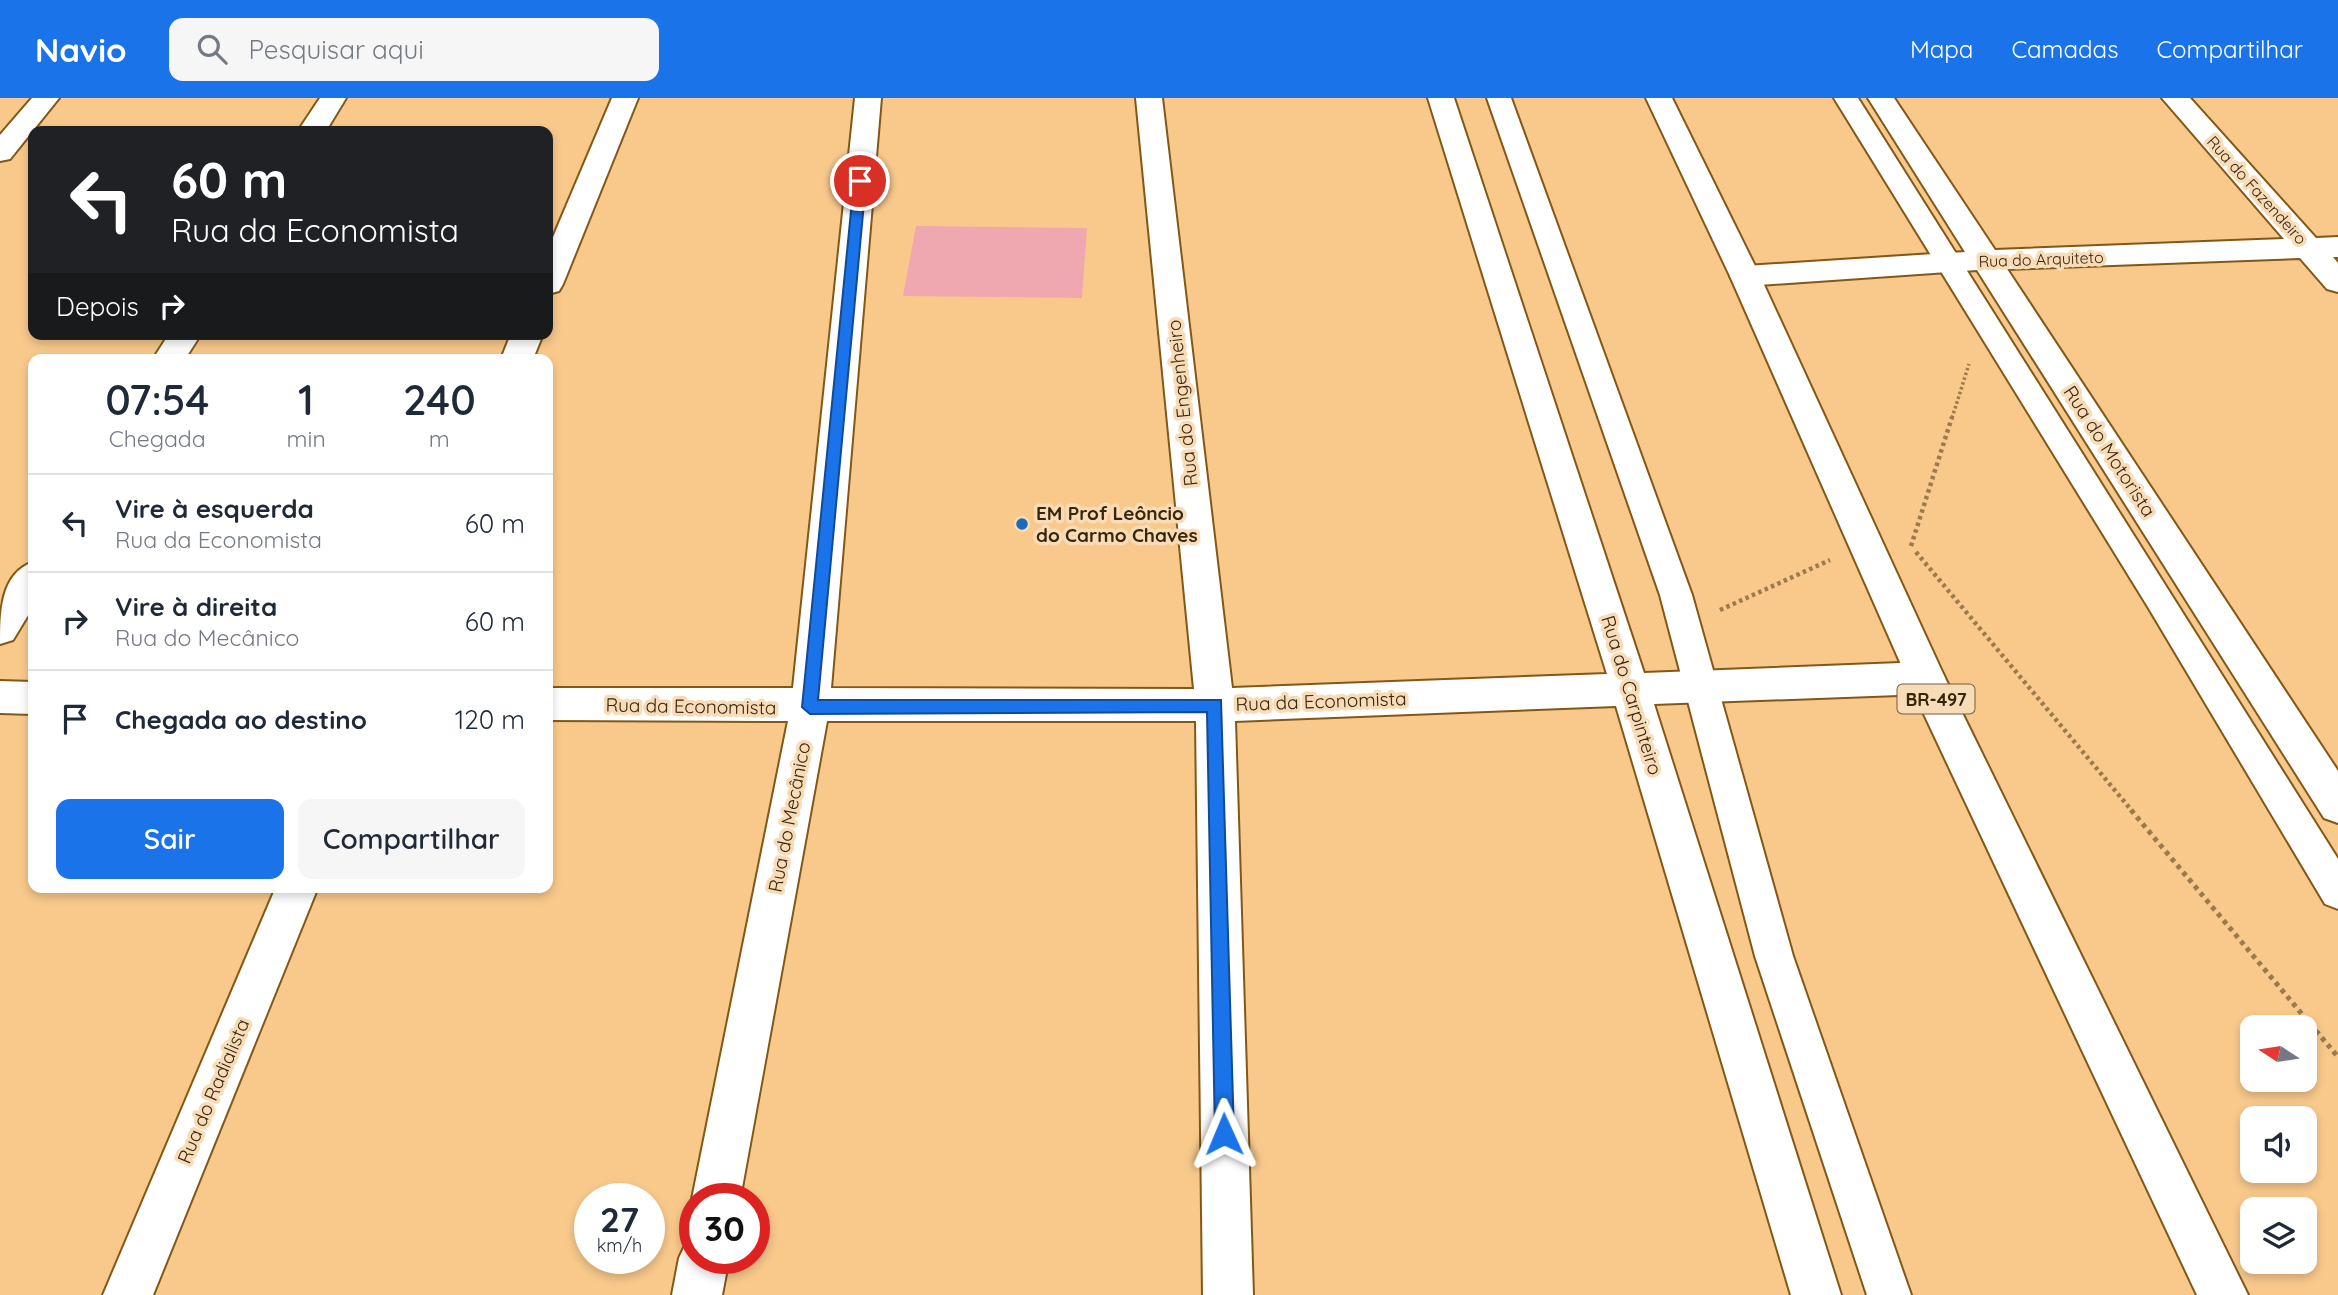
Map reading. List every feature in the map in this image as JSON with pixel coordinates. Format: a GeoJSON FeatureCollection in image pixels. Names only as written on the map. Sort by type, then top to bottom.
{"type":"FeatureCollection","features":[{"type":"Feature","properties":{"kind":"street"},"geometry":{"type":"LineString","coordinates":[[0,153],[46,98]]}},
{"type":"Feature","properties":{"kind":"street"},"geometry":{"type":"LineString","coordinates":[[315,126],[333,98]]}},
{"type":"Feature","properties":{"kind":"street"},"geometry":{"type":"LineString","coordinates":[[553,272],[625,98]]}},
{"type":"Feature","properties":{"kind":"street","name":"Rua do Mecânico"},"geometry":{"type":"LineString","coordinates":[[719,1183],[810,707],[868,98]]}},
{"type":"Feature","properties":{"kind":"street","name":"Rua do Engenheiro"},"geometry":{"type":"LineString","coordinates":[[1149,98],[1215,705],[1228,1295]]}},
{"type":"Feature","properties":{"kind":"street","name":"Rua do Carpinteiro"},"geometry":{"type":"LineString","coordinates":[[1441,98],[1630,688],[1816,1295]]}},
{"type":"Feature","properties":{"kind":"street"},"geometry":{"type":"LineString","coordinates":[[1499,98],[1676,595],[1774,956],[1889,1295]]}},
{"type":"Feature","properties":{"kind":"street","name":"BR-497"},"geometry":{"type":"LineString","coordinates":[[1659,98],[1745,276],[1926,678],[2223,1295]]}},
{"type":"Feature","properties":{"kind":"street"},"geometry":{"type":"LineString","coordinates":[[1846,98],[2159,598],[2338,892]]}},
{"type":"Feature","properties":{"kind":"street","name":"Rua do Motorista"},"geometry":{"type":"LineString","coordinates":[[1881,98],[2338,805]]}},
{"type":"Feature","properties":{"kind":"street","name":"Rua do Fazendeiro"},"geometry":{"type":"LineString","coordinates":[[2175,98],[2324,248],[2338,282]]}},
{"type":"Feature","properties":{"kind":"street","name":"Rua do Arquiteto"},"geometry":{"type":"LineString","coordinates":[[1745,276],[1987,260],[2324,248]]}},
{"type":"Feature","properties":{"kind":"street"},"geometry":{"type":"LineString","coordinates":[[0,629],[28,584]]}},
{"type":"Feature","properties":{"kind":"street","name":"Rua da Economista"},"geometry":{"type":"LineString","coordinates":[[553,704],[810,707],[1215,705],[1926,678]]}},
{"type":"Feature","properties":{"kind":"street"},"geometry":{"type":"LineString","coordinates":[[0,697],[28,698]]}},
{"type":"Feature","properties":{"kind":"street","name":"Rua do Radialista"},"geometry":{"type":"LineString","coordinates":[[128,1295],[295,893]]}},
{"type":"Feature","properties":{"kind":"street"},"geometry":{"type":"LineString","coordinates":[[697,1295],[701,1274]]}},
{"type":"Feature","properties":{"kind":"path"},"geometry":{"type":"LineString","coordinates":[[1911,546],[2338,1057]]}},
{"type":"Feature","properties":{"kind":"shaded area"},"geometry":{"type":"Polygon","coordinates":[[[916,226],[1087,228],[1082,298],[903,296],[916,226]]]}},
{"type":"Feature","properties":{"kind":"place","name":"EM Prof Leôncio do Carmo Chaves"},"geometry":{"type":"Point","coordinates":[1022,524]}},
{"type":"Feature","properties":{"kind":"route"},"geometry":{"type":"LineString","coordinates":[[860,181],[810,707],[1215,705],[1224,1134]]}}]}
